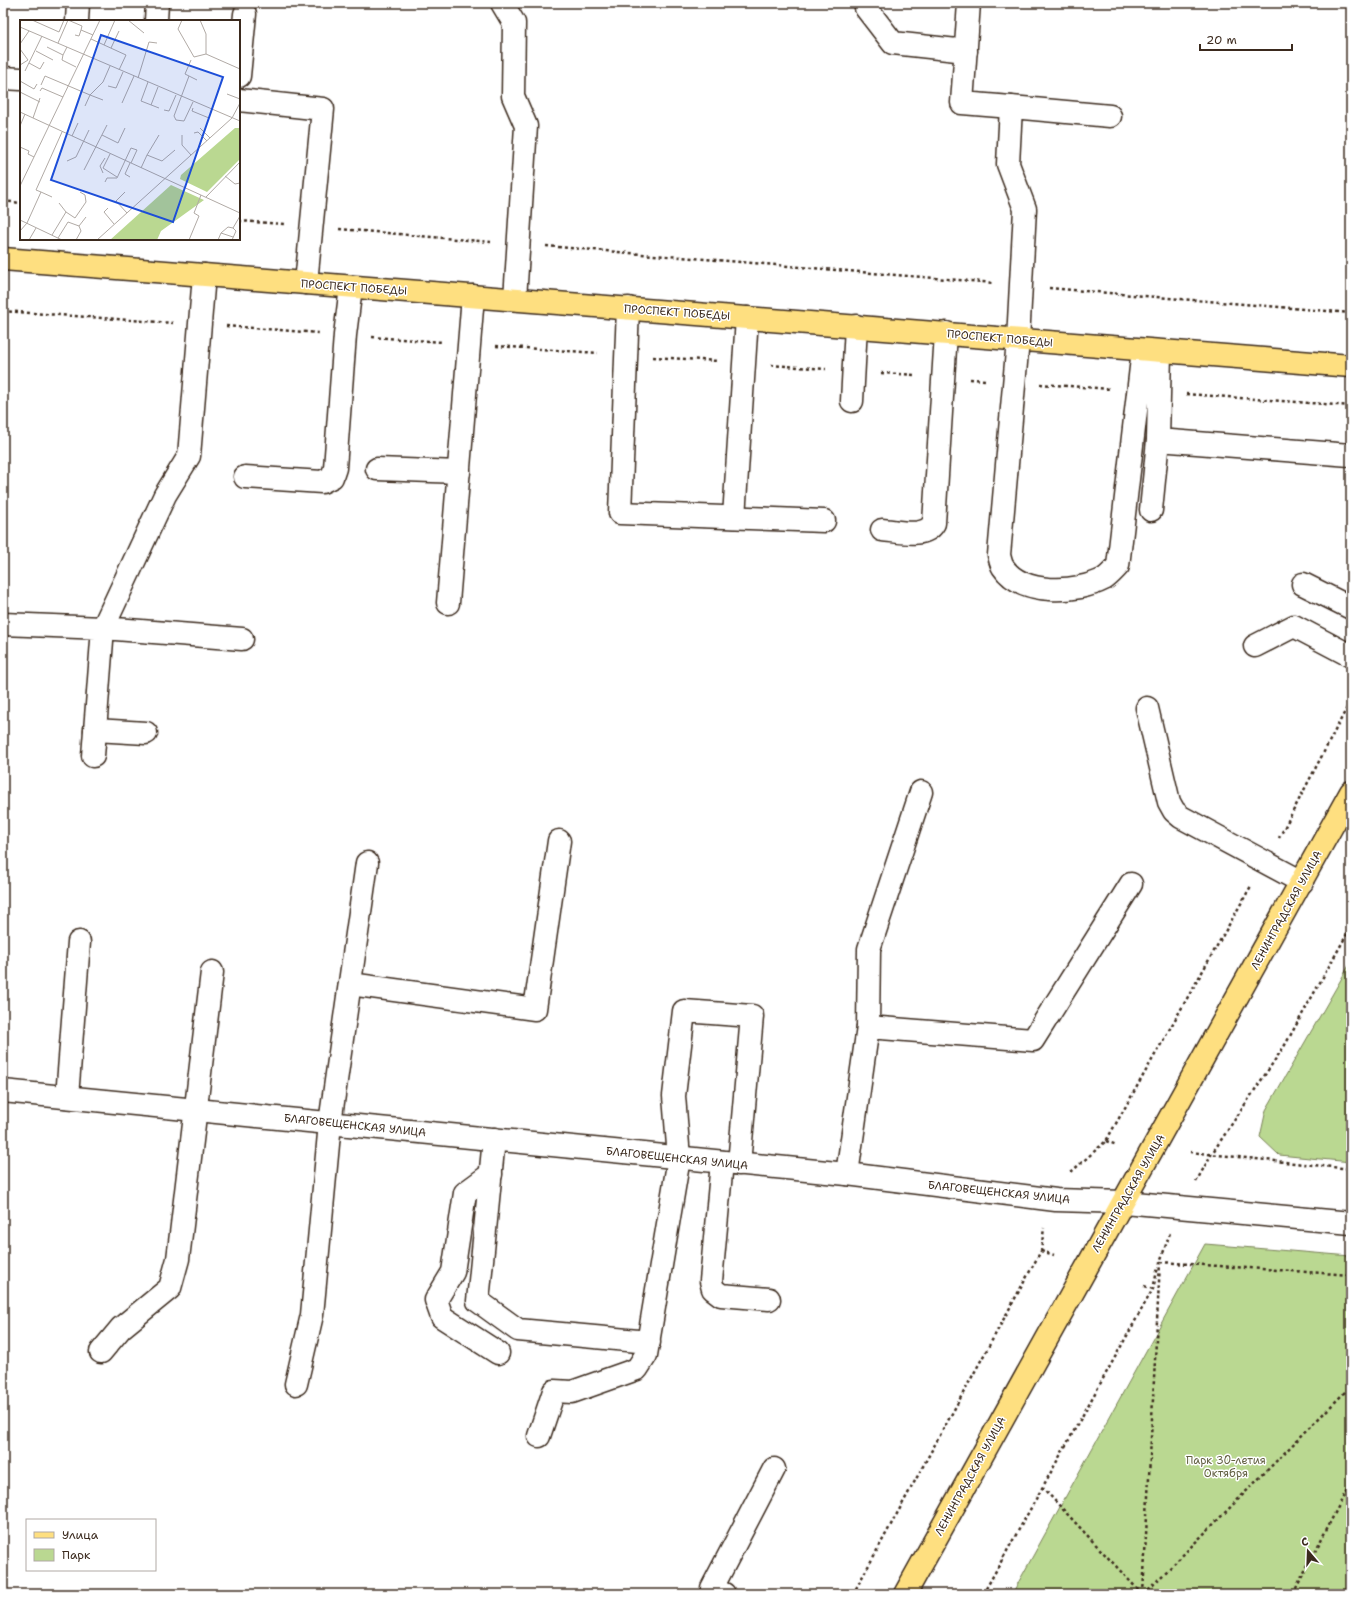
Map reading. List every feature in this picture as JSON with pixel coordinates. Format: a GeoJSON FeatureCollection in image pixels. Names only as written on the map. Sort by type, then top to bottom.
{"type":"FeatureCollection","features":[{"type":"Feature","properties":{"kind":"main road","name":"ПРОСПЕКТ ПОБЕДЫ"},"geometry":{"type":"LineString","coordinates":[[3,259],[1351,366]]}},
{"type":"Feature","properties":{"kind":"main road","name":"ЛЕНИНГРАДСКАЯ УЛИЦА"},"geometry":{"type":"LineString","coordinates":[[906,1594],[1086,1266],[1124,1202],[1351,792]]}},
{"type":"Feature","properties":{"kind":"street"},"geometry":{"type":"LineString","coordinates":[[77,20],[78,3]]}},
{"type":"Feature","properties":{"kind":"street"},"geometry":{"type":"LineString","coordinates":[[156,20],[157,3]]}},
{"type":"Feature","properties":{"kind":"street"},"geometry":{"type":"LineString","coordinates":[[502,3],[514,23],[513,96],[526,126],[515,299]]}},
{"type":"Feature","properties":{"kind":"street"},"geometry":{"type":"LineString","coordinates":[[969,3],[962,103],[1110,116]]}},
{"type":"Feature","properties":{"kind":"street"},"geometry":{"type":"LineString","coordinates":[[866,8],[892,43],[966,51]]}},
{"type":"Feature","properties":{"kind":"street"},"geometry":{"type":"LineString","coordinates":[[240,66],[245,14]]}},
{"type":"Feature","properties":{"kind":"street"},"geometry":{"type":"LineString","coordinates":[[3,78],[20,80]]}},
{"type":"Feature","properties":{"kind":"street"},"geometry":{"type":"LineString","coordinates":[[240,100],[323,108],[306,283]]}},
{"type":"Feature","properties":{"kind":"street"},"geometry":{"type":"LineString","coordinates":[[1011,107],[1008,164],[1025,209],[1018,340],[999,555],[1003,567],[1015,577],[1031,586],[1050,590],[1069,590],[1105,579],[1118,566],[1149,392],[1152,351]]}},
{"type":"Feature","properties":{"kind":"street"},"geometry":{"type":"LineString","coordinates":[[93,756],[103,628],[165,495],[189,456],[204,275]]}},
{"type":"Feature","properties":{"kind":"street"},"geometry":{"type":"LineString","coordinates":[[245,477],[322,482],[332,477],[335,468],[345,335],[351,287]]}},
{"type":"Feature","properties":{"kind":"street"},"geometry":{"type":"LineString","coordinates":[[448,603],[473,296]]}},
{"type":"Feature","properties":{"kind":"street"},"geometry":{"type":"LineString","coordinates":[[628,308],[620,513],[824,521]]}},
{"type":"Feature","properties":{"kind":"street"},"geometry":{"type":"LineString","coordinates":[[734,517],[747,318]]}},
{"type":"Feature","properties":{"kind":"street"},"geometry":{"type":"LineString","coordinates":[[852,401],[856,326]]}},
{"type":"Feature","properties":{"kind":"street"},"geometry":{"type":"LineString","coordinates":[[882,530],[923,533],[930,530],[934,523],[946,333]]}},
{"type":"Feature","properties":{"kind":"street"},"geometry":{"type":"LineString","coordinates":[[1149,392],[1158,440],[1152,510]]}},
{"type":"Feature","properties":{"kind":"street"},"geometry":{"type":"LineString","coordinates":[[1158,440],[1350,455]]}},
{"type":"Feature","properties":{"kind":"street"},"geometry":{"type":"LineString","coordinates":[[377,469],[459,472]]}},
{"type":"Feature","properties":{"kind":"street"},"geometry":{"type":"LineString","coordinates":[[1303,584],[1351,608]]}},
{"type":"Feature","properties":{"kind":"street"},"geometry":{"type":"LineString","coordinates":[[3,624],[103,628],[242,639]]}},
{"type":"Feature","properties":{"kind":"street"},"geometry":{"type":"LineString","coordinates":[[1255,646],[1294,626],[1351,656]]}},
{"type":"Feature","properties":{"kind":"street"},"geometry":{"type":"LineString","coordinates":[[1147,708],[1169,802],[1174,811],[1181,817],[1302,882]]}},
{"type":"Feature","properties":{"kind":"street"},"geometry":{"type":"LineString","coordinates":[[95,730],[146,733]]}},
{"type":"Feature","properties":{"kind":"street"},"geometry":{"type":"LineString","coordinates":[[847,1174],[868,1027],[869,949],[922,792]]}},
{"type":"Feature","properties":{"kind":"street"},"geometry":{"type":"LineString","coordinates":[[350,984],[535,1009],[559,840]]}},
{"type":"Feature","properties":{"kind":"street"},"geometry":{"type":"LineString","coordinates":[[296,1384],[312,1315],[330,1123],[367,863]]}},
{"type":"Feature","properties":{"kind":"street"},"geometry":{"type":"LineString","coordinates":[[868,1027],[1033,1040],[1131,884]]}},
{"type":"Feature","properties":{"kind":"street"},"geometry":{"type":"LineString","coordinates":[[67,1097],[79,942]]}},
{"type":"Feature","properties":{"kind":"street"},"geometry":{"type":"LineString","coordinates":[[101,1352],[121,1328],[170,1288],[178,1259],[212,972]]}},
{"type":"Feature","properties":{"kind":"street"},"geometry":{"type":"LineString","coordinates":[[539,1436],[554,1391],[572,1392],[637,1369],[646,1355],[679,1158],[674,1096],[684,1011],[752,1016],[711,1281],[713,1289],[720,1296],[769,1299]]}},
{"type":"Feature","properties":{"kind":"street","name":"БЛАГОВЕЩЕНСКАЯ УЛИЦА"},"geometry":{"type":"LineString","coordinates":[[3,1091],[847,1174],[1056,1200],[1124,1202],[1351,1223]]}},
{"type":"Feature","properties":{"kind":"street"},"geometry":{"type":"LineString","coordinates":[[494,1139],[478,1300],[518,1330],[649,1342]]}},
{"type":"Feature","properties":{"kind":"street"},"geometry":{"type":"LineString","coordinates":[[491,1174],[466,1193],[453,1272],[436,1300],[442,1317],[498,1353]]}},
{"type":"Feature","properties":{"kind":"street"},"geometry":{"type":"LineString","coordinates":[[724,1594],[712,1588],[774,1469]]}},
{"type":"Feature","properties":{"kind":"path"},"geometry":{"type":"LineString","coordinates":[[3,201],[20,203]]}},
{"type":"Feature","properties":{"kind":"path"},"geometry":{"type":"LineString","coordinates":[[240,221],[1351,313]]}},
{"type":"Feature","properties":{"kind":"path"},"geometry":{"type":"LineString","coordinates":[[3,311],[1351,406]]}},
{"type":"Feature","properties":{"kind":"path"},"geometry":{"type":"LineString","coordinates":[[1068,1175],[1106,1142],[1265,862],[1302,795],[1351,700]]}},
{"type":"Feature","properties":{"kind":"path"},"geometry":{"type":"LineString","coordinates":[[983,1594],[1042,1486],[1153,1290],[1160,1262],[1181,1208],[1211,1155],[1285,1045],[1351,927]]}},
{"type":"Feature","properties":{"kind":"path"},"geometry":{"type":"LineString","coordinates":[[1106,1142],[1117,1145]]}},
{"type":"Feature","properties":{"kind":"path"},"geometry":{"type":"LineString","coordinates":[[1190,1152],[1351,1169]]}},
{"type":"Feature","properties":{"kind":"path"},"geometry":{"type":"LineString","coordinates":[[853,1594],[1041,1251],[1044,1228]]}},
{"type":"Feature","properties":{"kind":"path"},"geometry":{"type":"LineString","coordinates":[[1041,1251],[1054,1255]]}},
{"type":"Feature","properties":{"kind":"path"},"geometry":{"type":"LineString","coordinates":[[1160,1262],[1351,1275]]}},
{"type":"Feature","properties":{"kind":"path"},"geometry":{"type":"LineString","coordinates":[[1143,1594],[1160,1262]]}},
{"type":"Feature","properties":{"kind":"path"},"geometry":{"type":"LineString","coordinates":[[1144,1286],[1153,1290]]}},
{"type":"Feature","properties":{"kind":"path"},"geometry":{"type":"LineString","coordinates":[[1143,1594],[1351,1386]]}},
{"type":"Feature","properties":{"kind":"path"},"geometry":{"type":"LineString","coordinates":[[1293,1594],[1351,1482]]}},
{"type":"Feature","properties":{"kind":"path"},"geometry":{"type":"LineString","coordinates":[[1042,1486],[1143,1594]]}},
{"type":"Feature","properties":{"kind":"green space"},"geometry":{"type":"Polygon","coordinates":[[[1351,962],[1351,1162],[1279,1155],[1260,1137],[1266,1110],[1351,962]]]}},
{"type":"Feature","properties":{"kind":"green space","name":"Парк 30-летия Октября"},"geometry":{"type":"Polygon","coordinates":[[[1205,1244],[1351,1256],[1351,1594],[1012,1594],[1205,1244]]]}}]}
